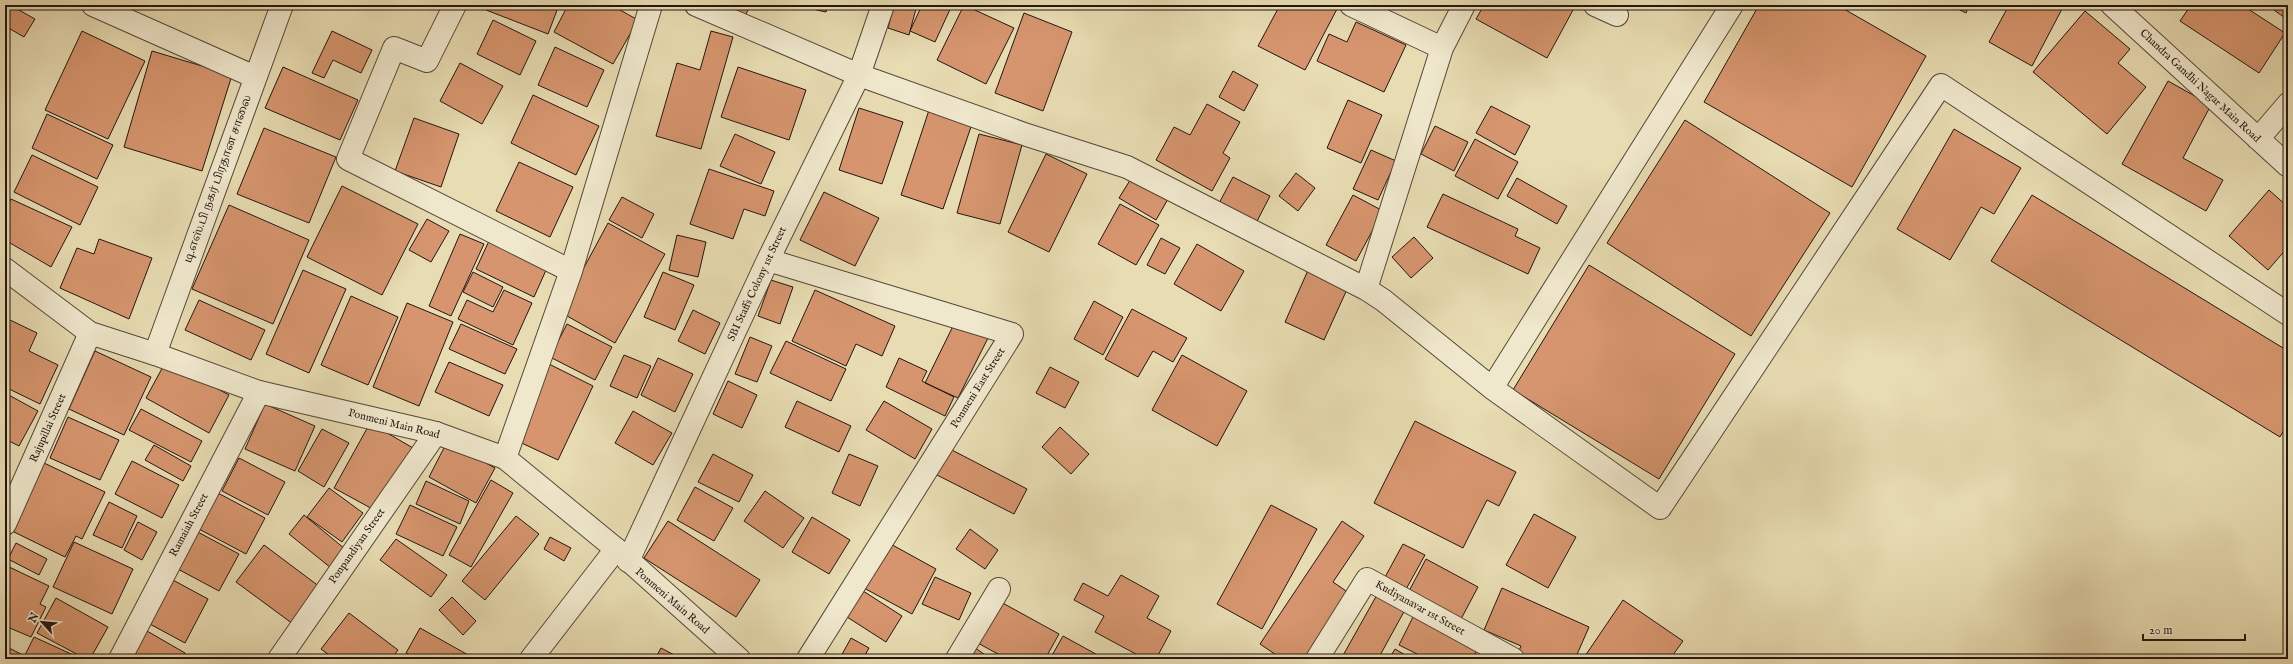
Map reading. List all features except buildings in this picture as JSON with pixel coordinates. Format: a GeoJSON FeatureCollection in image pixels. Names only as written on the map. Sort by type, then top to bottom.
{"type":"FeatureCollection","features":[{"type":"Feature","properties":{"kind":"street"},"geometry":{"type":"LineString","coordinates":[[93,5],[254,77]]}},
{"type":"Feature","properties":{"kind":"street","name":"டி.எஸ்.பி நகர் பிரதான சாலை"},"geometry":{"type":"LineString","coordinates":[[156,354],[254,77],[282,5]]}},
{"type":"Feature","properties":{"kind":"street"},"geometry":{"type":"LineString","coordinates":[[455,5],[427,61],[394,48],[348,159],[571,270]]}},
{"type":"Feature","properties":{"kind":"street"},"geometry":{"type":"LineString","coordinates":[[505,458],[571,270],[652,5]]}},
{"type":"Feature","properties":{"kind":"street"},"geometry":{"type":"LineString","coordinates":[[696,5],[859,75],[1027,135],[1127,167],[1366,289],[1383,300],[1492,388],[1660,508],[1941,84],[2288,314]]}},
{"type":"Feature","properties":{"kind":"street","name":"SBI Staffs Colony 1st Street"},"geometry":{"type":"LineString","coordinates":[[531,659],[622,555],[859,75],[883,5]]}},
{"type":"Feature","properties":{"kind":"street"},"geometry":{"type":"LineString","coordinates":[[1351,5],[1442,48]]}},
{"type":"Feature","properties":{"kind":"street"},"geometry":{"type":"LineString","coordinates":[[1366,289],[1442,48],[1464,5]]}},
{"type":"Feature","properties":{"kind":"street"},"geometry":{"type":"LineString","coordinates":[[1595,5],[1617,14]]}},
{"type":"Feature","properties":{"kind":"street"},"geometry":{"type":"LineString","coordinates":[[1492,388],[1732,5]]}},
{"type":"Feature","properties":{"kind":"street","name":"Chandra Gandhi Nagar Main Road"},"geometry":{"type":"LineString","coordinates":[[2112,5],[2288,166]]}},
{"type":"Feature","properties":{"kind":"street"},"geometry":{"type":"LineString","coordinates":[[2258,139],[2288,104]]}},
{"type":"Feature","properties":{"kind":"street","name":"Ponmeni East Street"},"geometry":{"type":"LineString","coordinates":[[768,260],[1012,334],[808,659]]}},
{"type":"Feature","properties":{"kind":"street","name":"Ponmeni Main Road"},"geometry":{"type":"LineString","coordinates":[[5,269],[90,333],[156,354],[259,392],[436,433],[505,458],[622,555],[738,659]]}},
{"type":"Feature","properties":{"kind":"street","name":"Rajupillai Street"},"geometry":{"type":"LineString","coordinates":[[5,524],[90,333]]}},
{"type":"Feature","properties":{"kind":"street","name":"Ramaiah Street"},"geometry":{"type":"LineString","coordinates":[[120,659],[259,392]]}},
{"type":"Feature","properties":{"kind":"street","name":"Ponpandiyan Street"},"geometry":{"type":"LineString","coordinates":[[279,659],[436,433]]}},
{"type":"Feature","properties":{"kind":"street","name":"Kudiyanavar 1st Street"},"geometry":{"type":"LineString","coordinates":[[1317,659],[1367,579],[1513,659]]}},
{"type":"Feature","properties":{"kind":"street"},"geometry":{"type":"LineString","coordinates":[[957,659],[999,589]]}}]}
